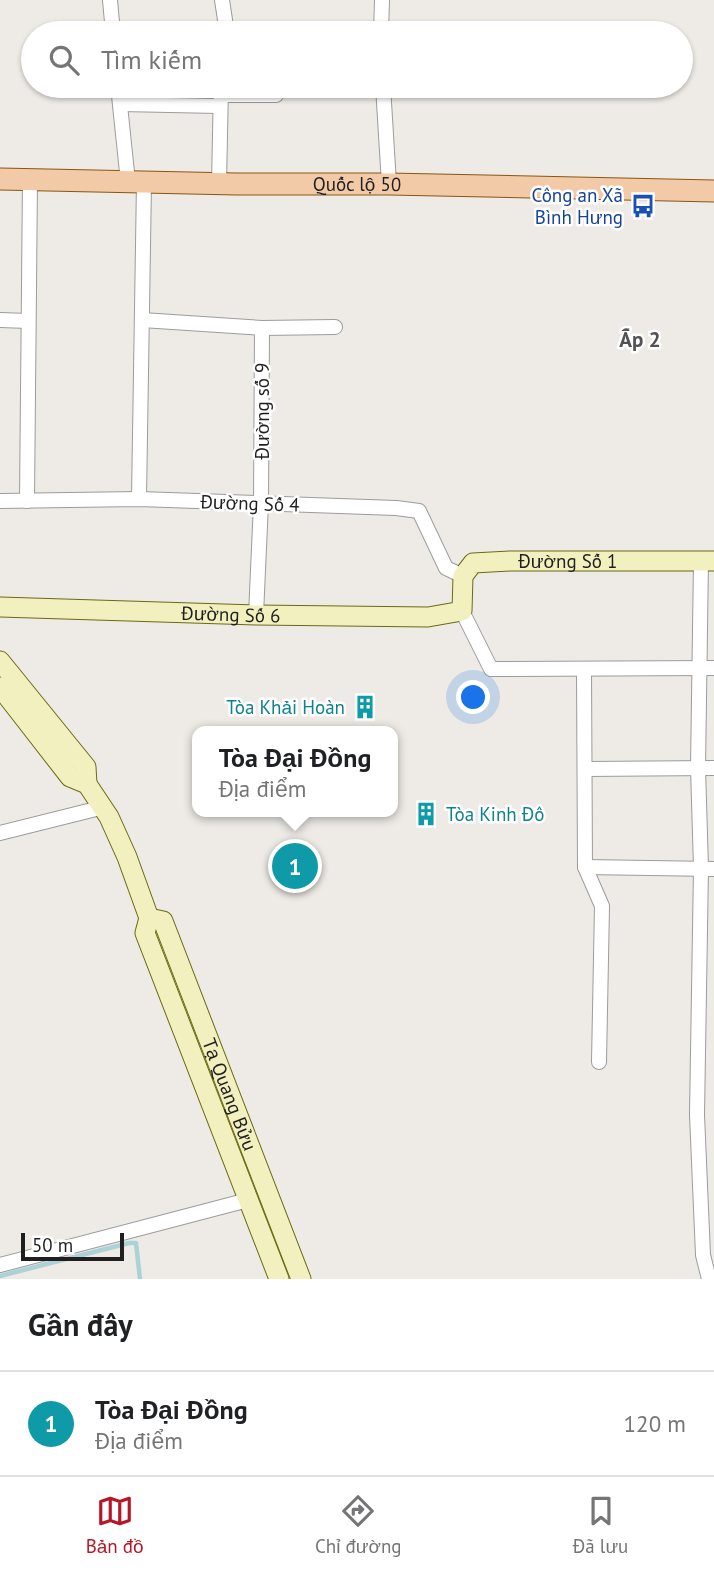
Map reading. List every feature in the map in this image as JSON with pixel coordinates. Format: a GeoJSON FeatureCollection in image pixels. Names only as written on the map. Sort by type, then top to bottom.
{"type":"FeatureCollection","features":[{"type":"Feature","properties":{"kind":"main road","name":"Quốc lộ 50"},"geometry":{"type":"LineString","coordinates":[[0,178],[714,191]]}},
{"type":"Feature","properties":{"kind":"street"},"geometry":{"type":"LineString","coordinates":[[110,0],[112,21]]}},
{"type":"Feature","properties":{"kind":"street"},"geometry":{"type":"LineString","coordinates":[[222,0],[225,21]]}},
{"type":"Feature","properties":{"kind":"street"},"geometry":{"type":"LineString","coordinates":[[381,21],[382,0]]}},
{"type":"Feature","properties":{"kind":"street"},"geometry":{"type":"LineString","coordinates":[[119,98],[136,182],[142,320],[139,499]]}},
{"type":"Feature","properties":{"kind":"street"},"geometry":{"type":"LineString","coordinates":[[120,104],[187,98]]}},
{"type":"Feature","properties":{"kind":"street"},"geometry":{"type":"LineString","coordinates":[[219,184],[220,98]]}},
{"type":"Feature","properties":{"kind":"street"},"geometry":{"type":"LineString","coordinates":[[384,98],[389,184]]}},
{"type":"Feature","properties":{"kind":"street"},"geometry":{"type":"LineString","coordinates":[[27,501],[30,179]]}},
{"type":"Feature","properties":{"kind":"street"},"geometry":{"type":"LineString","coordinates":[[0,320],[27,321]]}},
{"type":"Feature","properties":{"kind":"street"},"geometry":{"type":"LineString","coordinates":[[142,320],[262,328],[335,327]]}},
{"type":"Feature","properties":{"kind":"street","name":"Đường số 9"},"geometry":{"type":"LineString","coordinates":[[256,615],[261,503],[262,328]]}},
{"type":"Feature","properties":{"kind":"street","name":"Đường Số 4"},"geometry":{"type":"LineString","coordinates":[[0,501],[139,499],[419,511],[446,568],[463,576]]}},
{"type":"Feature","properties":{"kind":"street"},"geometry":{"type":"LineString","coordinates":[[708,561],[699,668],[698,768],[707,869],[697,1115],[707,1212],[703,1255],[709,1279]]}},
{"type":"Feature","properties":{"kind":"street","name":"Đường Số 1"},"geometry":{"type":"LineString","coordinates":[[463,576],[473,563],[708,561]]}},
{"type":"Feature","properties":{"kind":"street"},"geometry":{"type":"LineString","coordinates":[[463,576],[462,611],[491,670],[714,668]]}},
{"type":"Feature","properties":{"kind":"street","name":"Đường Số 6"},"geometry":{"type":"LineString","coordinates":[[0,607],[428,617],[462,611]]}},
{"type":"Feature","properties":{"kind":"street","name":"Tạ Quang Bửu"},"geometry":{"type":"LineString","coordinates":[[0,661],[86,766],[87,784]]}},
{"type":"Feature","properties":{"kind":"street"},"geometry":{"type":"LineString","coordinates":[[584,669],[585,867],[602,906],[599,1062]]}},
{"type":"Feature","properties":{"kind":"street","name":"Tạ Quang Bửu"},"geometry":{"type":"LineString","coordinates":[[0,687],[71,777],[87,784],[104,807],[127,857],[149,918],[145,933],[276,1272]]}},
{"type":"Feature","properties":{"kind":"street"},"geometry":{"type":"LineString","coordinates":[[585,769],[714,768]]}},
{"type":"Feature","properties":{"kind":"street"},"geometry":{"type":"LineString","coordinates":[[0,833],[104,807]]}},
{"type":"Feature","properties":{"kind":"street"},"geometry":{"type":"LineString","coordinates":[[585,867],[707,869]]}},
{"type":"Feature","properties":{"kind":"street","name":"Tạ Quang Bửu"},"geometry":{"type":"LineString","coordinates":[[149,918],[163,921],[302,1279]]}},
{"type":"Feature","properties":{"kind":"street"},"geometry":{"type":"LineString","coordinates":[[0,1265],[248,1199]]}},
{"type":"Feature","properties":{"kind":"street"},"geometry":{"type":"LineString","coordinates":[[276,1272],[293,1257]]}},
{"type":"Feature","properties":{"kind":"waterway"},"geometry":{"type":"LineString","coordinates":[[0,1276],[136,1243],[140,1279]]}},
{"type":"Feature","properties":{"kind":"place","name":"Công an Xã Bình Hưng"},"geometry":{"type":"Point","coordinates":[643,206]}},
{"type":"Feature","properties":{"kind":"place","name":"Tòa Khải Hoàn"},"geometry":{"type":"Point","coordinates":[365,707]}},
{"type":"Feature","properties":{"kind":"place","name":"Tòa Kinh Đô"},"geometry":{"type":"Point","coordinates":[426,814]}},
{"type":"Feature","properties":{"kind":"place","name":"Tòa Đại Đồng"},"geometry":{"type":"Point","coordinates":[295,866]}},
{"type":"Feature","properties":{"kind":"district","name":"Ấp 2"},"geometry":{"type":"Point","coordinates":[640,339]}}]}
